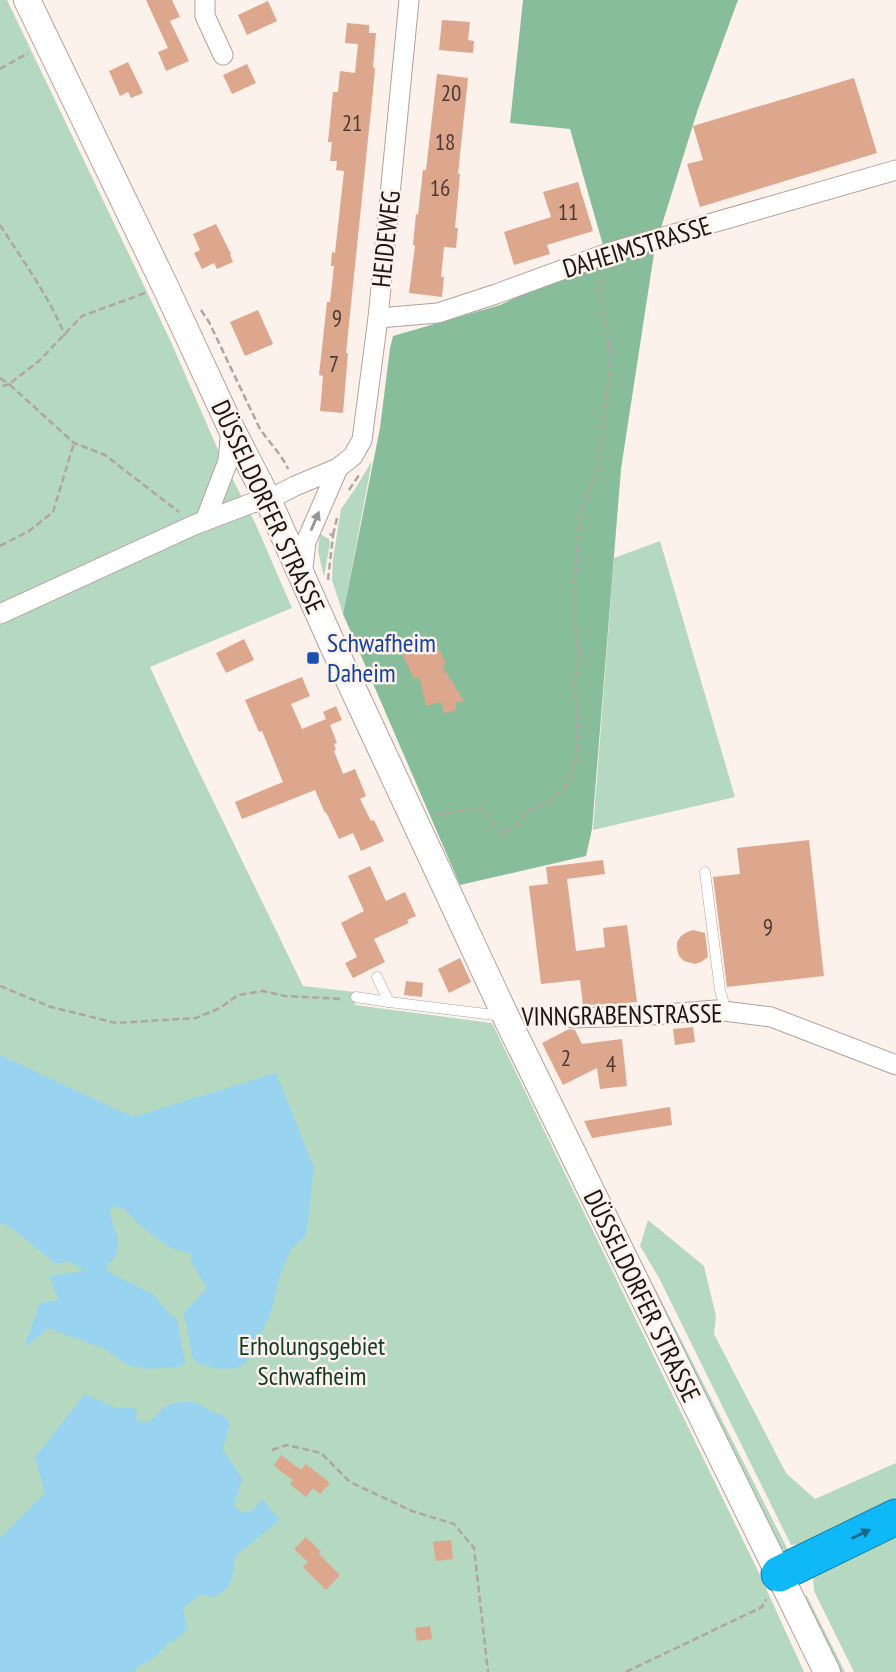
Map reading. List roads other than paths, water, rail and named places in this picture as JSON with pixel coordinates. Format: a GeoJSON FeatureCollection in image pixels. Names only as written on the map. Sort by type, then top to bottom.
{"type":"FeatureCollection","features":[{"type":"Feature","properties":{"kind":"highway"},"geometry":{"type":"LineString","coordinates":[[779,1574],[896,1517]]}},
{"type":"Feature","properties":{"kind":"main road","name":"DÜSSELDORFER STRASSE"},"geometry":{"type":"LineString","coordinates":[[27,0],[268,500],[506,1017],[827,1672]]}},
{"type":"Feature","properties":{"kind":"street"},"geometry":{"type":"LineString","coordinates":[[205,0],[205,16],[223,55]]}},
{"type":"Feature","properties":{"kind":"street","name":"HEIDEWEG"},"geometry":{"type":"LineString","coordinates":[[0,614],[205,521],[252,503],[268,500],[338,468],[353,456],[362,440],[377,318],[409,0]]}},
{"type":"Feature","properties":{"kind":"street","name":"DAHEIMSTRASSE"},"geometry":{"type":"LineString","coordinates":[[377,318],[438,313],[608,253],[896,170]]}},
{"type":"Feature","properties":{"kind":"street"},"geometry":{"type":"LineString","coordinates":[[205,521],[228,461],[231,428]]}},
{"type":"Feature","properties":{"kind":"street","name":"HEIDEWEG"},"geometry":{"type":"LineString","coordinates":[[302,577],[306,542],[338,468]]}},
{"type":"Feature","properties":{"kind":"street","name":"VINNGRABENSTRASSE"},"geometry":{"type":"LineString","coordinates":[[573,1018],[716,1010],[771,1017],[896,1065]]}},
{"type":"Feature","properties":{"kind":"lane"},"geometry":{"type":"LineString","coordinates":[[705,872],[720,990],[726,1011]]}},
{"type":"Feature","properties":{"kind":"lane"},"geometry":{"type":"LineString","coordinates":[[377,977],[389,1002]]}},
{"type":"Feature","properties":{"kind":"lane"},"geometry":{"type":"LineString","coordinates":[[356,997],[506,1017]]}},
{"type":"Feature","properties":{"kind":"water"},"geometry":{"type":"Polygon","coordinates":[[[0,1055],[133,1117],[276,1073],[314,1168],[306,1236],[291,1249],[280,1275],[270,1315],[247,1362],[237,1368],[218,1369],[198,1363],[192,1356],[184,1313],[207,1288],[192,1263],[191,1254],[169,1247],[137,1223],[123,1208],[111,1206],[118,1246],[115,1256],[106,1267],[118,1277],[153,1294],[177,1319],[185,1363],[179,1367],[147,1369],[128,1365],[105,1349],[48,1328],[24,1348],[40,1303],[59,1300],[49,1276],[85,1271],[71,1262],[55,1263],[9,1226],[0,1223],[0,1055]]]}},
{"type":"Feature","properties":{"kind":"water"},"geometry":{"type":"Polygon","coordinates":[[[85,1394],[116,1408],[136,1408],[137,1422],[151,1421],[167,1406],[184,1402],[197,1403],[212,1412],[222,1414],[230,1423],[223,1450],[242,1478],[234,1505],[242,1513],[253,1510],[262,1499],[280,1520],[235,1556],[229,1587],[214,1597],[200,1595],[183,1608],[187,1630],[175,1641],[168,1643],[154,1658],[137,1667],[135,1672],[0,1672],[0,1538],[45,1493],[35,1457],[85,1394]]]}},
{"type":"Feature","properties":{"kind":"place","name":"Schwafheim Daheim"},"geometry":{"type":"Point","coordinates":[313,658]}},
{"type":"Feature","properties":{"kind":"park label","name":"Erholungsgebiet Schwafheim"},"geometry":{"type":"Point","coordinates":[312,1361]}}]}
